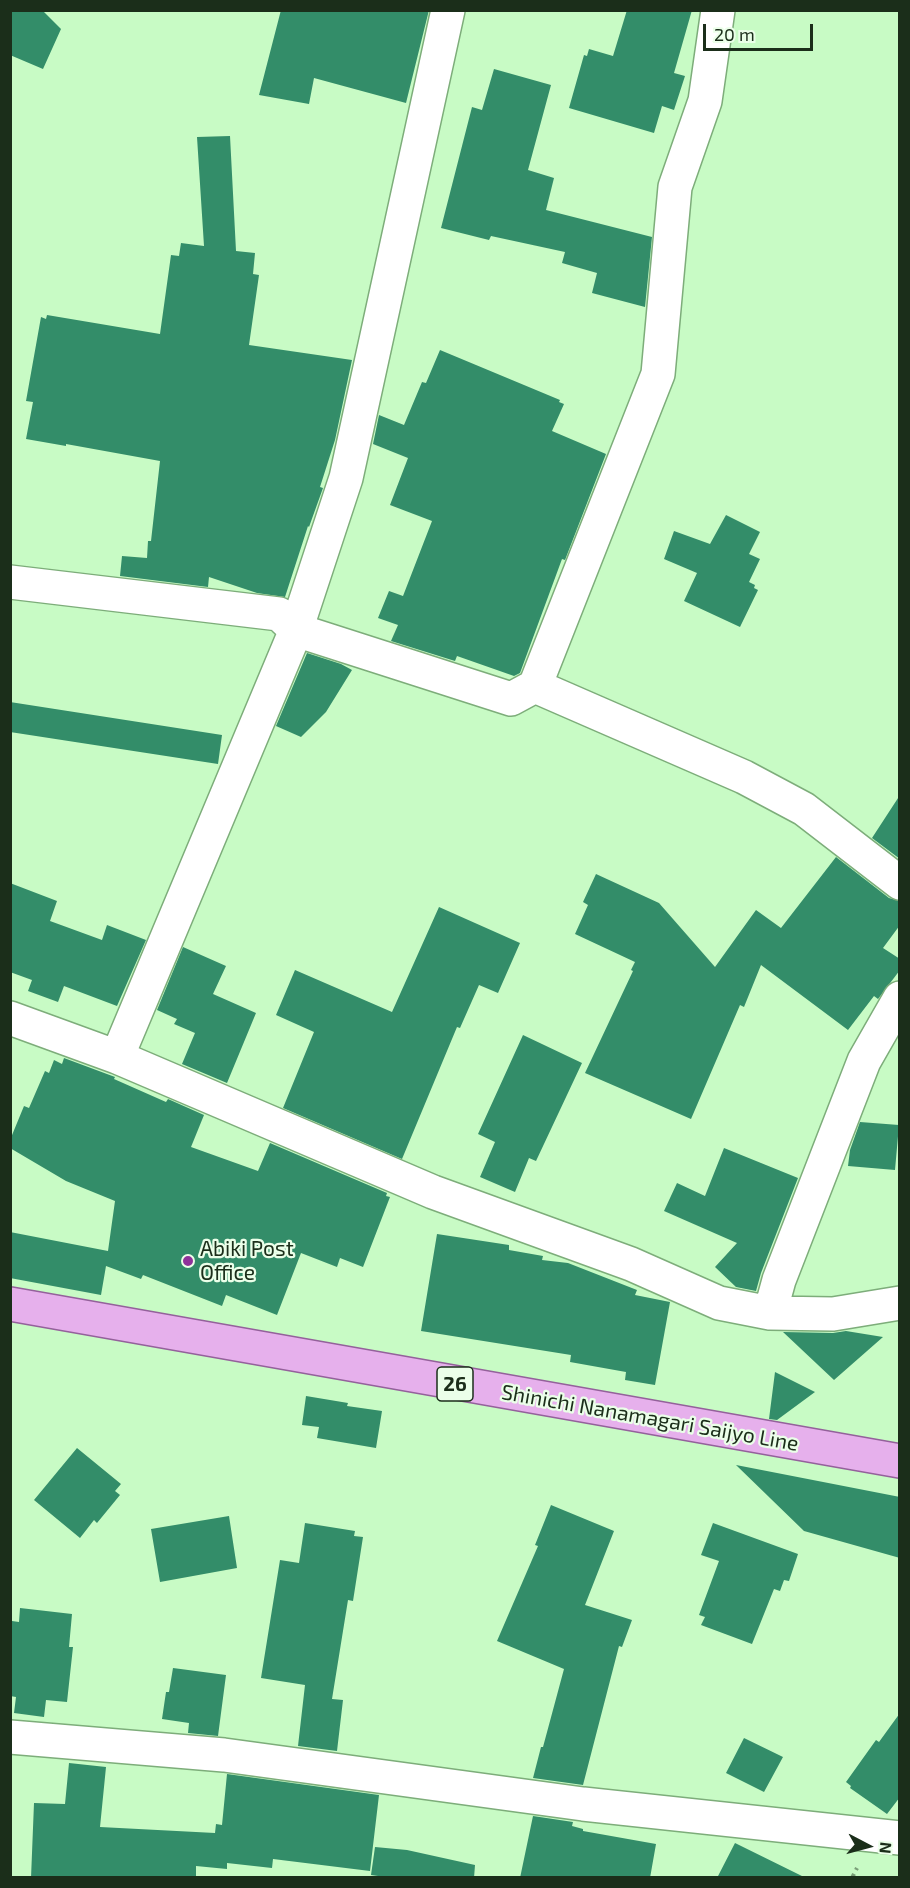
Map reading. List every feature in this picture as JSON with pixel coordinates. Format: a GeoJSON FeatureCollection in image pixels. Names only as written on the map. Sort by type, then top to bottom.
{"type":"FeatureCollection","features":[{"type":"Feature","properties":{"kind":"main road","name":"Shinichi Nanamagari Saijyo Line"},"geometry":{"type":"LineString","coordinates":[[10,1305],[900,1461]]}},
{"type":"Feature","properties":{"kind":"street"},"geometry":{"type":"LineString","coordinates":[[117,1057],[296,630],[346,478],[448,10]]}},
{"type":"Feature","properties":{"kind":"street"},"geometry":{"type":"LineString","coordinates":[[10,582],[279,614],[296,630],[511,699],[535,686],[658,374],[675,187],[705,101],[718,10]]}},
{"type":"Feature","properties":{"kind":"street"},"geometry":{"type":"LineString","coordinates":[[535,686],[744,777],[804,809],[900,883]]}},
{"type":"Feature","properties":{"kind":"street"},"geometry":{"type":"LineString","coordinates":[[770,1313],[778,1280],[864,1060],[900,998]]}},
{"type":"Feature","properties":{"kind":"street"},"geometry":{"type":"LineString","coordinates":[[10,1018],[117,1057],[433,1192],[631,1264],[719,1303],[770,1313],[833,1314],[900,1303]]}},
{"type":"Feature","properties":{"kind":"street"},"geometry":{"type":"LineString","coordinates":[[10,1737],[224,1755],[583,1804],[900,1838]]}},
{"type":"Feature","properties":{"kind":"building"},"geometry":{"type":"Polygon","coordinates":[[[10,10],[42,10],[61,29],[43,69],[10,55],[10,10]]]}},
{"type":"Feature","properties":{"kind":"building"},"geometry":{"type":"Polygon","coordinates":[[[281,10],[429,10],[406,103],[314,78],[309,104],[259,95],[281,10]]]}},
{"type":"Feature","properties":{"kind":"building"},"geometry":{"type":"Polygon","coordinates":[[[627,10],[692,10],[674,73],[685,76],[674,110],[662,106],[654,133],[569,108],[584,55],[587,56],[589,49],[613,56],[627,10]]]}},
{"type":"Feature","properties":{"kind":"building"},"geometry":{"type":"Polygon","coordinates":[[[494,69],[551,85],[528,170],[554,178],[546,210],[652,237],[645,307],[592,293],[597,273],[562,263],[565,252],[491,236],[489,240],[441,228],[472,107],[482,110],[494,69]]]}},
{"type":"Feature","properties":{"kind":"building"},"geometry":{"type":"Polygon","coordinates":[[[230,136],[236,251],[255,253],[253,274],[259,275],[249,345],[352,360],[335,440],[320,487],[323,488],[285,597],[257,593],[209,577],[208,587],[120,576],[122,556],[147,558],[160,461],[26,439],[33,402],[26,401],[41,317],[46,319],[47,315],[160,334],[171,255],[179,256],[181,243],[204,246],[197,137],[230,136]]]}},
{"type":"Feature","properties":{"kind":"building"},"geometry":{"type":"Polygon","coordinates":[[[440,350],[560,400],[559,402],[564,404],[552,431],[606,454],[565,560],[562,559],[520,673],[514,676],[457,656],[455,661],[391,641],[398,625],[378,618],[389,591],[403,596],[432,521],[390,505],[408,458],[373,444],[379,415],[404,425],[422,382],[426,383],[440,350]]]}},
{"type":"Feature","properties":{"kind":"building"},"geometry":{"type":"Polygon","coordinates":[[[726,515],[760,532],[749,554],[760,559],[749,582],[758,590],[740,627],[684,601],[697,573],[664,559],[674,531],[710,544],[726,515]]]}},
{"type":"Feature","properties":{"kind":"building"},"geometry":{"type":"Polygon","coordinates":[[[307,653],[352,670],[326,712],[301,737],[276,726],[307,653]]]}},
{"type":"Feature","properties":{"kind":"building"},"geometry":{"type":"Polygon","coordinates":[[[10,702],[222,735],[218,764],[10,732],[10,702]]]}},
{"type":"Feature","properties":{"kind":"building"},"geometry":{"type":"Polygon","coordinates":[[[900,795],[900,859],[872,838],[900,795]]]}},
{"type":"Feature","properties":{"kind":"building"},"geometry":{"type":"Polygon","coordinates":[[[836,857],[889,898],[900,901],[900,925],[883,948],[900,959],[900,970],[878,999],[874,996],[848,1030],[761,965],[744,1007],[740,1005],[691,1119],[585,1073],[633,971],[631,970],[635,962],[575,934],[588,905],[583,902],[596,874],[659,903],[715,967],[756,910],[781,928],[836,857]]]}},
{"type":"Feature","properties":{"kind":"building"},"geometry":{"type":"Polygon","coordinates":[[[10,883],[57,901],[50,921],[102,940],[107,925],[146,940],[117,1006],[64,986],[58,1002],[28,991],[32,980],[10,972],[10,883]]]}},
{"type":"Feature","properties":{"kind":"building"},"geometry":{"type":"Polygon","coordinates":[[[439,907],[520,943],[498,993],[479,985],[460,1028],[457,1027],[402,1159],[283,1108],[314,1032],[276,1015],[295,970],[392,1012],[439,907]]]}},
{"type":"Feature","properties":{"kind":"building"},"geometry":{"type":"Polygon","coordinates":[[[183,947],[226,966],[213,994],[256,1013],[227,1083],[182,1064],[195,1033],[174,1024],[177,1019],[157,1010],[183,947]]]}},
{"type":"Feature","properties":{"kind":"building"},"geometry":{"type":"Polygon","coordinates":[[[523,1035],[582,1063],[536,1161],[529,1158],[515,1192],[480,1177],[495,1142],[478,1134],[523,1035]]]}},
{"type":"Feature","properties":{"kind":"building"},"geometry":{"type":"Polygon","coordinates":[[[64,1058],[115,1077],[114,1079],[166,1102],[168,1099],[204,1115],[191,1147],[258,1171],[270,1143],[387,1193],[386,1196],[390,1197],[363,1267],[340,1258],[337,1267],[301,1253],[277,1315],[226,1295],[222,1306],[143,1275],[141,1279],[106,1266],[101,1295],[10,1278],[10,1232],[108,1251],[115,1201],[66,1181],[10,1148],[10,1140],[24,1106],[29,1108],[45,1071],[49,1073],[54,1060],[62,1064],[64,1058]]]}},
{"type":"Feature","properties":{"kind":"building"},"geometry":{"type":"Polygon","coordinates":[[[860,1122],[899,1125],[895,1170],[848,1166],[850,1150],[860,1122]]]}},
{"type":"Feature","properties":{"kind":"building"},"geometry":{"type":"Polygon","coordinates":[[[724,1148],[798,1178],[756,1291],[736,1287],[715,1267],[737,1243],[664,1211],[677,1183],[705,1196],[724,1148]]]}},
{"type":"Feature","properties":{"kind":"building"},"geometry":{"type":"Polygon","coordinates":[[[437,1234],[509,1245],[509,1250],[543,1256],[542,1260],[568,1263],[637,1290],[635,1295],[670,1302],[655,1385],[625,1380],[626,1372],[570,1362],[571,1355],[421,1331],[437,1234]]]}},
{"type":"Feature","properties":{"kind":"building"},"geometry":{"type":"Polygon","coordinates":[[[846,1331],[883,1337],[834,1380],[783,1332],[833,1333],[846,1331]]]}},
{"type":"Feature","properties":{"kind":"building"},"geometry":{"type":"Polygon","coordinates":[[[775,1372],[815,1392],[777,1420],[769,1419],[775,1372]]]}},
{"type":"Feature","properties":{"kind":"building"},"geometry":{"type":"Polygon","coordinates":[[[306,1396],[348,1403],[347,1406],[382,1411],[376,1448],[317,1438],[319,1427],[302,1425],[306,1396]]]}},
{"type":"Feature","properties":{"kind":"building"},"geometry":{"type":"Polygon","coordinates":[[[77,1448],[121,1484],[115,1491],[120,1495],[97,1523],[94,1520],[80,1538],[34,1500],[77,1448]]]}},
{"type":"Feature","properties":{"kind":"building"},"geometry":{"type":"Polygon","coordinates":[[[736,1465],[900,1497],[900,1558],[804,1531],[736,1465]]]}},
{"type":"Feature","properties":{"kind":"building"},"geometry":{"type":"Polygon","coordinates":[[[551,1505],[614,1531],[585,1605],[632,1620],[622,1647],[619,1646],[583,1785],[533,1778],[564,1669],[497,1641],[538,1546],[535,1545],[551,1505]]]}},
{"type":"Feature","properties":{"kind":"building"},"geometry":{"type":"Polygon","coordinates":[[[229,1516],[237,1568],[160,1582],[151,1529],[229,1516]]]}},
{"type":"Feature","properties":{"kind":"building"},"geometry":{"type":"Polygon","coordinates":[[[305,1523],[355,1531],[354,1536],[363,1537],[353,1601],[348,1600],[332,1699],[343,1700],[337,1751],[298,1746],[305,1685],[261,1678],[280,1560],[299,1563],[305,1523]]]}},
{"type":"Feature","properties":{"kind":"building"},"geometry":{"type":"Polygon","coordinates":[[[713,1523],[798,1554],[789,1581],[784,1580],[780,1591],[774,1589],[752,1644],[701,1625],[705,1617],[699,1615],[719,1561],[701,1555],[713,1523]]]}},
{"type":"Feature","properties":{"kind":"building"},"geometry":{"type":"Polygon","coordinates":[[[20,1608],[72,1614],[69,1647],[73,1647],[67,1702],[46,1700],[44,1717],[14,1713],[16,1697],[10,1696],[10,1637],[12,1621],[19,1622],[20,1608]]]}},
{"type":"Feature","properties":{"kind":"building"},"geometry":{"type":"Polygon","coordinates":[[[173,1668],[226,1675],[218,1736],[188,1733],[189,1723],[162,1719],[173,1668]]]}},
{"type":"Feature","properties":{"kind":"building"},"geometry":{"type":"Polygon","coordinates":[[[900,1713],[900,1797],[887,1814],[850,1788],[851,1786],[846,1782],[876,1740],[879,1742],[900,1713]]]}},
{"type":"Feature","properties":{"kind":"building"},"geometry":{"type":"Polygon","coordinates":[[[744,1738],[783,1757],[764,1792],[726,1773],[744,1738]]]}},
{"type":"Feature","properties":{"kind":"building"},"geometry":{"type":"Polygon","coordinates":[[[69,1763],[106,1767],[100,1827],[215,1833],[216,1824],[222,1825],[227,1774],[379,1795],[370,1871],[273,1859],[272,1868],[227,1863],[227,1869],[196,1866],[196,1878],[31,1878],[34,1803],[65,1804],[69,1763]]]}},
{"type":"Feature","properties":{"kind":"building"},"geometry":{"type":"Polygon","coordinates":[[[533,1816],[573,1822],[572,1826],[583,1829],[583,1831],[656,1844],[650,1878],[520,1878],[533,1816]]]}},
{"type":"Feature","properties":{"kind":"building"},"geometry":{"type":"Polygon","coordinates":[[[735,1843],[806,1878],[717,1878],[735,1843]]]}},
{"type":"Feature","properties":{"kind":"building"},"geometry":{"type":"Polygon","coordinates":[[[375,1847],[407,1850],[475,1865],[474,1878],[392,1878],[371,1875],[375,1847]]]}},
{"type":"Feature","properties":{"kind":"place","name":"Abiki Post Office"},"geometry":{"type":"Point","coordinates":[188,1261]}}]}
